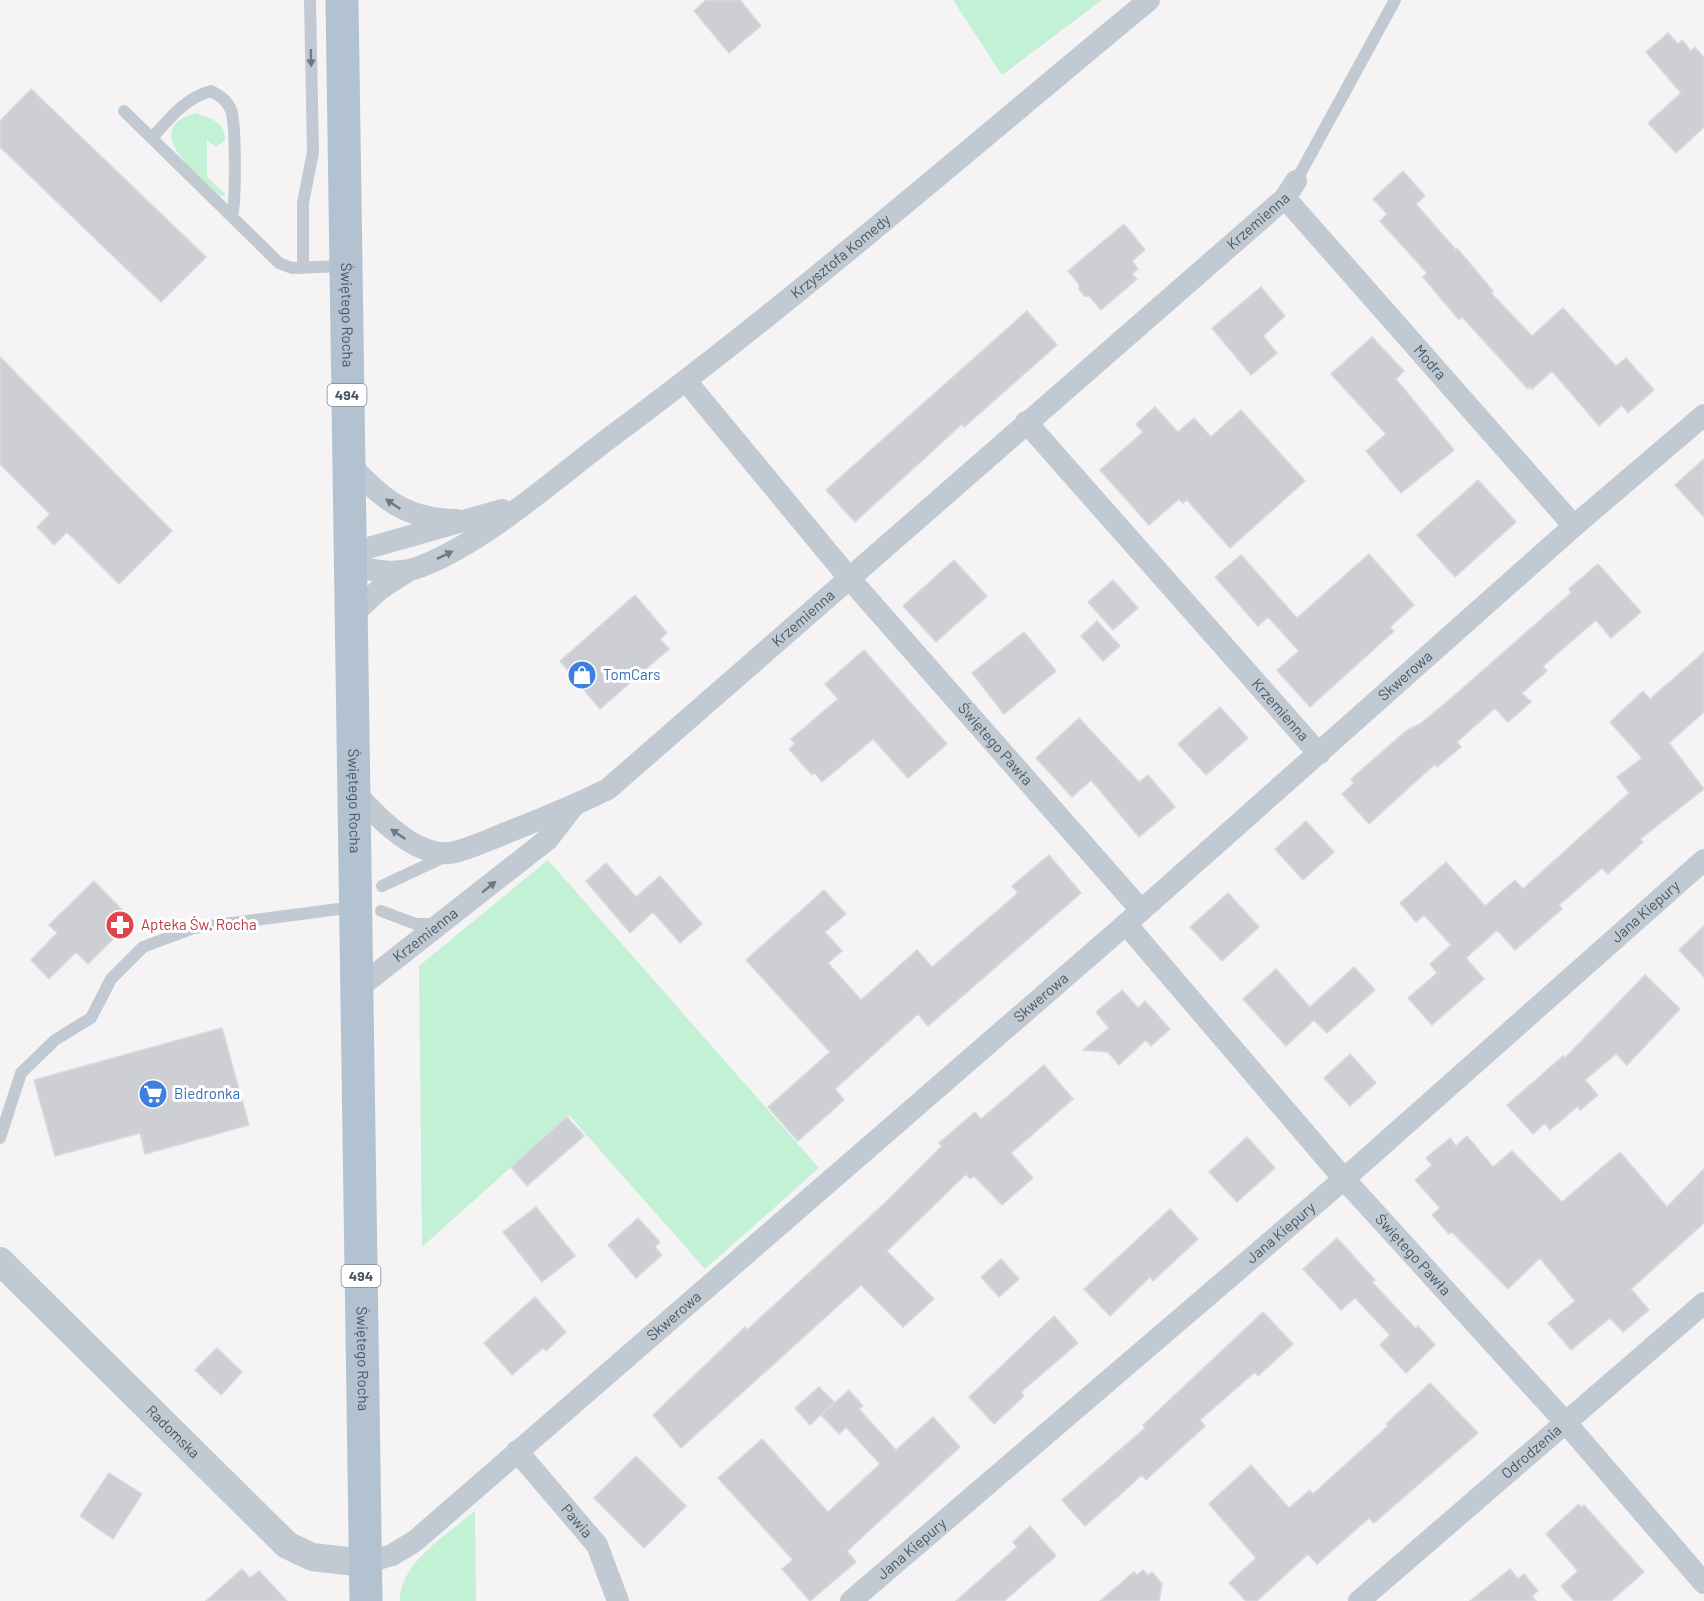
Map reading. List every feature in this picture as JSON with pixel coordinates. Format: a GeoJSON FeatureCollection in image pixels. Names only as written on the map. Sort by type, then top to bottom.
{"type":"FeatureCollection","features":[{"type":"Feature","properties":{"kind":"main road","name":"Świętego Rocha"},"geometry":{"type":"LineString","coordinates":[[342,0],[354,791],[368,909],[357,989],[366,1601]]}},
{"type":"Feature","properties":{"kind":"street","name":"Krzysztofa Komedy"},"geometry":{"type":"LineString","coordinates":[[351,617],[380,589],[408,571],[455,550],[523,503],[686,381],[1149,0]]}},
{"type":"Feature","properties":{"kind":"street","name":"Krzemienna"},"geometry":{"type":"LineString","coordinates":[[453,853],[573,807],[608,789],[1290,190]]}},
{"type":"Feature","properties":{"kind":"street","name":"Modra"},"geometry":{"type":"LineString","coordinates":[[1290,190],[1574,526]]}},
{"type":"Feature","properties":{"kind":"street","name":"Świętego Pawła"},"geometry":{"type":"LineString","coordinates":[[686,381],[1133,917],[1344,1179],[1566,1423],[1704,1583]]}},
{"type":"Feature","properties":{"kind":"street","name":"Skwerowa"},"geometry":{"type":"LineString","coordinates":[[365,1563],[392,1555],[414,1541],[1133,917],[1574,526],[1704,415]]}},
{"type":"Feature","properties":{"kind":"street","name":"Krzemienna"},"geometry":{"type":"LineString","coordinates":[[1026,422],[1319,754]]}},
{"type":"Feature","properties":{"kind":"street","name":"Krzysztofa Komedy"},"geometry":{"type":"LineString","coordinates":[[348,463],[392,505],[407,513],[443,520],[470,521]]}},
{"type":"Feature","properties":{"kind":"street","name":"Krzysztofa Komedy"},"geometry":{"type":"LineString","coordinates":[[349,561],[368,548],[470,521],[523,503]]}},
{"type":"Feature","properties":{"kind":"street","name":"Krzysztofa Komedy"},"geometry":{"type":"LineString","coordinates":[[349,561],[388,572],[408,571]]}},
{"type":"Feature","properties":{"kind":"street"},"geometry":{"type":"LineString","coordinates":[[354,791],[377,818],[400,837],[427,849],[453,853]]}},
{"type":"Feature","properties":{"kind":"street","name":"Krzemienna"},"geometry":{"type":"LineString","coordinates":[[357,989],[443,924],[548,839],[573,807]]}},
{"type":"Feature","properties":{"kind":"street","name":"Jana Kiepury"},"geometry":{"type":"LineString","coordinates":[[851,1601],[1344,1179],[1704,860]]}},
{"type":"Feature","properties":{"kind":"street","name":"Radomska"},"geometry":{"type":"LineString","coordinates":[[0,1261],[287,1545],[312,1557],[365,1563]]}},
{"type":"Feature","properties":{"kind":"street","name":"Odrodzenia"},"geometry":{"type":"LineString","coordinates":[[1359,1601],[1704,1303]]}},
{"type":"Feature","properties":{"kind":"street","name":"Pawia"},"geometry":{"type":"LineString","coordinates":[[517,1451],[597,1545],[618,1601]]}},
{"type":"Feature","properties":{"kind":"lane"},"geometry":{"type":"LineString","coordinates":[[303,268],[303,203],[313,152],[310,0]]}},
{"type":"Feature","properties":{"kind":"lane"},"geometry":{"type":"LineString","coordinates":[[1290,190],[1395,0]]}},
{"type":"Feature","properties":{"kind":"lane"},"geometry":{"type":"LineString","coordinates":[[152,138],[177,110],[195,95],[211,91],[223,98],[232,111],[236,202],[232,216]]}},
{"type":"Feature","properties":{"kind":"lane"},"geometry":{"type":"LineString","coordinates":[[124,111],[279,263],[292,268],[345,266]]}},
{"type":"Feature","properties":{"kind":"lane"},"geometry":{"type":"LineString","coordinates":[[382,886],[453,853]]}},
{"type":"Feature","properties":{"kind":"lane"},"geometry":{"type":"LineString","coordinates":[[0,1138],[21,1073],[55,1040],[91,1018],[111,980],[143,947],[194,928],[368,909],[416,924],[443,924]]}},
{"type":"Feature","properties":{"kind":"green space"},"geometry":{"type":"Polygon","coordinates":[[[953,0],[1102,0],[1002,75],[953,0]]]}},
{"type":"Feature","properties":{"kind":"green space"},"geometry":{"type":"Polygon","coordinates":[[[195,113],[212,119],[223,129],[225,140],[216,147],[207,140],[207,177],[226,195],[220,196],[199,177],[178,153],[172,142],[172,131],[179,121],[195,113]]]}},
{"type":"Feature","properties":{"kind":"green space"},"geometry":{"type":"Polygon","coordinates":[[[548,860],[819,1168],[705,1269],[569,1115],[422,1247],[419,966],[548,860]]]}},
{"type":"Feature","properties":{"kind":"green space"},"geometry":{"type":"Polygon","coordinates":[[[475,1511],[476,1601],[400,1601],[402,1587],[416,1562],[427,1550],[475,1511]]]}},
{"type":"Feature","properties":{"kind":"building"},"geometry":{"type":"Polygon","coordinates":[[[706,0],[740,0],[761,26],[729,53],[694,11],[706,0]]]}},
{"type":"Feature","properties":{"kind":"building"},"geometry":{"type":"Polygon","coordinates":[[[1668,33],[1678,44],[1682,40],[1691,51],[1695,47],[1704,58],[1704,127],[1676,153],[1648,123],[1681,93],[1646,52],[1668,33]]]}},
{"type":"Feature","properties":{"kind":"building"},"geometry":{"type":"Polygon","coordinates":[[[31,89],[206,257],[161,302],[0,147],[0,121],[31,89]]]}},
{"type":"Feature","properties":{"kind":"building"},"geometry":{"type":"Polygon","coordinates":[[[1403,171],[1425,196],[1416,204],[1456,250],[1457,248],[1493,291],[1491,293],[1532,336],[1563,308],[1616,366],[1626,358],[1654,390],[1628,413],[1622,405],[1599,426],[1552,371],[1532,389],[1530,386],[1528,389],[1462,317],[1459,320],[1423,277],[1427,273],[1380,221],[1387,214],[1373,199],[1403,171]]]}},
{"type":"Feature","properties":{"kind":"building"},"geometry":{"type":"Polygon","coordinates":[[[1124,224],[1145,250],[1132,261],[1138,269],[1132,274],[1137,279],[1101,310],[1089,296],[1084,296],[1079,289],[1079,284],[1068,271],[1124,224]]]}},
{"type":"Feature","properties":{"kind":"building"},"geometry":{"type":"Polygon","coordinates":[[[1261,287],[1285,316],[1263,336],[1277,353],[1251,375],[1212,328],[1261,287]]]}},
{"type":"Feature","properties":{"kind":"building"},"geometry":{"type":"Polygon","coordinates":[[[1027,311],[1057,345],[964,427],[962,424],[855,522],[826,490],[1027,311]]]}},
{"type":"Feature","properties":{"kind":"building"},"geometry":{"type":"Polygon","coordinates":[[[1372,337],[1404,371],[1396,379],[1454,450],[1401,493],[1366,451],[1386,434],[1331,374],[1372,337]]]}},
{"type":"Feature","properties":{"kind":"building"},"geometry":{"type":"Polygon","coordinates":[[[0,357],[172,531],[119,584],[67,532],[54,545],[37,527],[50,514],[0,464],[0,357]]]}},
{"type":"Feature","properties":{"kind":"building"},"geometry":{"type":"Polygon","coordinates":[[[1155,407],[1178,432],[1194,418],[1211,437],[1241,410],[1305,481],[1230,548],[1187,500],[1183,503],[1179,499],[1149,525],[1100,470],[1143,432],[1136,424],[1155,407]]]}},
{"type":"Feature","properties":{"kind":"building"},"geometry":{"type":"Polygon","coordinates":[[[1704,459],[1704,517],[1675,485],[1704,459]]]}},
{"type":"Feature","properties":{"kind":"building"},"geometry":{"type":"Polygon","coordinates":[[[1478,480],[1516,522],[1455,577],[1417,535],[1478,480]]]}},
{"type":"Feature","properties":{"kind":"building"},"geometry":{"type":"Polygon","coordinates":[[[1369,554],[1414,605],[1390,627],[1394,631],[1310,707],[1277,670],[1299,651],[1268,617],[1258,626],[1215,577],[1241,555],[1297,618],[1369,554]]]}},
{"type":"Feature","properties":{"kind":"building"},"geometry":{"type":"Polygon","coordinates":[[[954,560],[987,596],[936,642],[903,606],[954,560]]]}},
{"type":"Feature","properties":{"kind":"building"},"geometry":{"type":"Polygon","coordinates":[[[1598,564],[1641,612],[1611,638],[1596,620],[1543,666],[1547,671],[1522,693],[1531,702],[1508,722],[1495,708],[1457,742],[1461,747],[1437,767],[1435,764],[1369,824],[1342,794],[1354,783],[1351,779],[1406,731],[1420,724],[1448,701],[1571,593],[1569,589],[1598,564]]]}},
{"type":"Feature","properties":{"kind":"building"},"geometry":{"type":"Polygon","coordinates":[[[1113,580],[1138,608],[1113,630],[1088,602],[1113,580]]]}},
{"type":"Feature","properties":{"kind":"building"},"geometry":{"type":"Polygon","coordinates":[[[635,595],[667,633],[660,639],[669,649],[600,709],[560,661],[635,595]]]}},
{"type":"Feature","properties":{"kind":"building"},"geometry":{"type":"Polygon","coordinates":[[[1097,621],[1120,646],[1103,661],[1081,636],[1097,621]]]}},
{"type":"Feature","properties":{"kind":"building"},"geometry":{"type":"Polygon","coordinates":[[[1024,632],[1056,671],[1004,714],[972,673],[1024,632]]]}},
{"type":"Feature","properties":{"kind":"building"},"geometry":{"type":"Polygon","coordinates":[[[864,650],[947,744],[908,778],[873,739],[822,782],[815,773],[812,775],[789,749],[795,744],[791,739],[838,699],[825,684],[864,650]]]}},
{"type":"Feature","properties":{"kind":"building"},"geometry":{"type":"Polygon","coordinates":[[[1704,652],[1704,712],[1669,743],[1704,789],[1640,839],[1643,842],[1608,874],[1602,868],[1559,905],[1562,909],[1515,950],[1497,930],[1466,958],[1484,979],[1432,1025],[1408,998],[1437,973],[1430,964],[1451,945],[1424,915],[1416,922],[1400,903],[1446,862],[1485,906],[1515,880],[1523,889],[1629,793],[1617,777],[1642,758],[1610,722],[1643,691],[1650,699],[1704,652]]]}},
{"type":"Feature","properties":{"kind":"building"},"geometry":{"type":"Polygon","coordinates":[[[1220,707],[1248,738],[1206,775],[1178,744],[1220,707]]]}},
{"type":"Feature","properties":{"kind":"building"},"geometry":{"type":"Polygon","coordinates":[[[1079,718],[1139,782],[1148,775],[1175,807],[1139,837],[1091,780],[1072,797],[1036,758],[1079,718]]]}},
{"type":"Feature","properties":{"kind":"building"},"geometry":{"type":"Polygon","coordinates":[[[1306,821],[1334,852],[1303,880],[1275,849],[1306,821]]]}},
{"type":"Feature","properties":{"kind":"building"},"geometry":{"type":"Polygon","coordinates":[[[1049,855],[1081,893],[928,1026],[918,1014],[835,1089],[844,1100],[798,1141],[768,1107],[830,1052],[746,960],[824,890],[846,914],[825,932],[842,951],[828,963],[861,1000],[917,950],[932,967],[1018,893],[1012,886],[1049,855]]]}},
{"type":"Feature","properties":{"kind":"building"},"geometry":{"type":"Polygon","coordinates":[[[606,863],[636,897],[660,876],[702,924],[680,943],[653,912],[630,933],[586,881],[606,863]]]}},
{"type":"Feature","properties":{"kind":"building"},"geometry":{"type":"Polygon","coordinates":[[[94,881],[132,920],[88,964],[76,952],[49,979],[31,960],[57,933],[49,925],[94,881]]]}},
{"type":"Feature","properties":{"kind":"building"},"geometry":{"type":"Polygon","coordinates":[[[1228,893],[1259,927],[1222,961],[1190,927],[1228,893]]]}},
{"type":"Feature","properties":{"kind":"building"},"geometry":{"type":"Polygon","coordinates":[[[1704,926],[1704,977],[1679,950],[1704,926]]]}},
{"type":"Feature","properties":{"kind":"building"},"geometry":{"type":"Polygon","coordinates":[[[1354,967],[1375,990],[1327,1033],[1314,1020],[1286,1046],[1243,999],[1276,969],[1310,1007],[1354,967]]]}},
{"type":"Feature","properties":{"kind":"building"},"geometry":{"type":"Polygon","coordinates":[[[1645,975],[1680,1009],[1627,1065],[1616,1054],[1585,1080],[1598,1095],[1580,1110],[1578,1106],[1550,1130],[1545,1123],[1533,1134],[1507,1105],[1563,1056],[1565,1058],[1645,975]]]}},
{"type":"Feature","properties":{"kind":"building"},"geometry":{"type":"Polygon","coordinates":[[[1122,990],[1138,1008],[1145,1001],[1170,1029],[1151,1046],[1146,1040],[1119,1065],[1108,1052],[1083,1050],[1109,1028],[1096,1012],[1122,990]]]}},
{"type":"Feature","properties":{"kind":"building"},"geometry":{"type":"Polygon","coordinates":[[[222,1028],[249,1125],[145,1154],[140,1133],[55,1156],[34,1080],[222,1028]]]}},
{"type":"Feature","properties":{"kind":"building"},"geometry":{"type":"Polygon","coordinates":[[[1350,1054],[1376,1083],[1350,1106],[1324,1078],[1350,1054]]]}},
{"type":"Feature","properties":{"kind":"building"},"geometry":{"type":"Polygon","coordinates":[[[1044,1065],[1073,1099],[1011,1153],[1033,1178],[1002,1205],[974,1176],[970,1179],[966,1174],[887,1251],[934,1299],[903,1327],[861,1285],[681,1448],[653,1415],[745,1327],[747,1330],[888,1200],[942,1146],[939,1143],[975,1112],[981,1119],[1044,1065]]]}},
{"type":"Feature","properties":{"kind":"building"},"geometry":{"type":"Polygon","coordinates":[[[567,1117],[584,1136],[527,1186],[511,1167],[567,1117]]]}},
{"type":"Feature","properties":{"kind":"building"},"geometry":{"type":"Polygon","coordinates":[[[1467,1136],[1493,1167],[1512,1151],[1562,1202],[1620,1152],[1667,1207],[1704,1169],[1704,1223],[1631,1289],[1649,1310],[1623,1332],[1610,1318],[1571,1350],[1548,1323],[1575,1301],[1540,1258],[1508,1289],[1432,1215],[1440,1208],[1415,1180],[1432,1165],[1426,1158],[1450,1138],[1456,1146],[1467,1136]]]}},
{"type":"Feature","properties":{"kind":"building"},"geometry":{"type":"Polygon","coordinates":[[[1247,1137],[1275,1168],[1237,1202],[1209,1172],[1247,1137]]]}},
{"type":"Feature","properties":{"kind":"building"},"geometry":{"type":"Polygon","coordinates":[[[536,1207],[575,1256],[542,1282],[503,1232],[536,1207]]]}},
{"type":"Feature","properties":{"kind":"building"},"geometry":{"type":"Polygon","coordinates":[[[1170,1209],[1198,1239],[1153,1281],[1150,1277],[1110,1316],[1084,1289],[1170,1209]]]}},
{"type":"Feature","properties":{"kind":"building"},"geometry":{"type":"Polygon","coordinates":[[[638,1218],[660,1242],[655,1247],[662,1255],[636,1278],[608,1245],[638,1218]]]}},
{"type":"Feature","properties":{"kind":"building"},"geometry":{"type":"Polygon","coordinates":[[[1337,1238],[1375,1280],[1372,1282],[1416,1329],[1418,1326],[1435,1345],[1406,1373],[1380,1345],[1390,1335],[1355,1298],[1341,1310],[1303,1269],[1337,1238]]]}},
{"type":"Feature","properties":{"kind":"building"},"geometry":{"type":"Polygon","coordinates":[[[1001,1259],[1019,1279],[999,1297],[981,1277],[1001,1259]]]}},
{"type":"Feature","properties":{"kind":"building"},"geometry":{"type":"Polygon","coordinates":[[[535,1297],[566,1332],[546,1351],[543,1348],[512,1375],[484,1343],[535,1297]]]}},
{"type":"Feature","properties":{"kind":"building"},"geometry":{"type":"Polygon","coordinates":[[[1263,1312],[1293,1344],[1258,1376],[1255,1372],[1200,1420],[1205,1426],[1146,1480],[1142,1475],[1085,1526],[1062,1500],[1145,1428],[1143,1425],[1263,1312]]]}},
{"type":"Feature","properties":{"kind":"building"},"geometry":{"type":"Polygon","coordinates":[[[1054,1316],[1078,1343],[1021,1392],[1024,1396],[994,1424],[969,1397],[1054,1316]]]}},
{"type":"Feature","properties":{"kind":"building"},"geometry":{"type":"Polygon","coordinates":[[[217,1348],[242,1372],[221,1395],[195,1370],[217,1348]]]}},
{"type":"Feature","properties":{"kind":"building"},"geometry":{"type":"Polygon","coordinates":[[[1430,1383],[1478,1433],[1374,1523],[1369,1518],[1317,1564],[1308,1554],[1257,1601],[1246,1601],[1229,1583],[1256,1558],[1209,1504],[1251,1465],[1289,1508],[1310,1490],[1313,1494],[1388,1426],[1386,1424],[1430,1383]]]}},
{"type":"Feature","properties":{"kind":"building"},"geometry":{"type":"Polygon","coordinates":[[[819,1387],[834,1402],[810,1425],[795,1408],[819,1387]]]}},
{"type":"Feature","properties":{"kind":"building"},"geometry":{"type":"Polygon","coordinates":[[[849,1390],[863,1406],[859,1409],[896,1450],[933,1417],[960,1447],[847,1551],[856,1562],[810,1601],[782,1569],[793,1560],[718,1478],[762,1439],[828,1512],[880,1464],[846,1427],[839,1434],[821,1415],[849,1390]]]}},
{"type":"Feature","properties":{"kind":"building"},"geometry":{"type":"Polygon","coordinates":[[[636,1456],[686,1506],[644,1548],[594,1498],[636,1456]]]}},
{"type":"Feature","properties":{"kind":"building"},"geometry":{"type":"Polygon","coordinates":[[[109,1473],[142,1494],[113,1539],[80,1516],[109,1473]]]}},
{"type":"Feature","properties":{"kind":"building"},"geometry":{"type":"Polygon","coordinates":[[[1579,1504],[1581,1507],[1584,1505],[1644,1572],[1611,1601],[1574,1601],[1561,1586],[1578,1571],[1546,1534],[1579,1504]]]}},
{"type":"Feature","properties":{"kind":"building"},"geometry":{"type":"Polygon","coordinates":[[[1030,1526],[1056,1556],[1004,1601],[956,1601],[1017,1547],[1013,1542],[1030,1526]]]}},
{"type":"Feature","properties":{"kind":"building"},"geometry":{"type":"Polygon","coordinates":[[[242,1569],[250,1578],[259,1571],[287,1601],[206,1601],[242,1569]]]}},
{"type":"Feature","properties":{"kind":"building"},"geometry":{"type":"Polygon","coordinates":[[[1510,1569],[1518,1579],[1524,1574],[1538,1591],[1532,1596],[1536,1601],[1470,1601],[1510,1569]]]}},
{"type":"Feature","properties":{"kind":"building"},"geometry":{"type":"Polygon","coordinates":[[[1143,1570],[1148,1575],[1152,1572],[1162,1584],[1159,1601],[1100,1601],[1134,1572],[1137,1575],[1143,1570]]]}},
{"type":"Feature","properties":{"kind":"place","name":"TomCars"},"geometry":{"type":"Point","coordinates":[582,675]}},
{"type":"Feature","properties":{"kind":"place","name":"Apteka Św. Rocha"},"geometry":{"type":"Point","coordinates":[120,925]}},
{"type":"Feature","properties":{"kind":"place","name":"Biedronka"},"geometry":{"type":"Point","coordinates":[153,1094]}}]}
